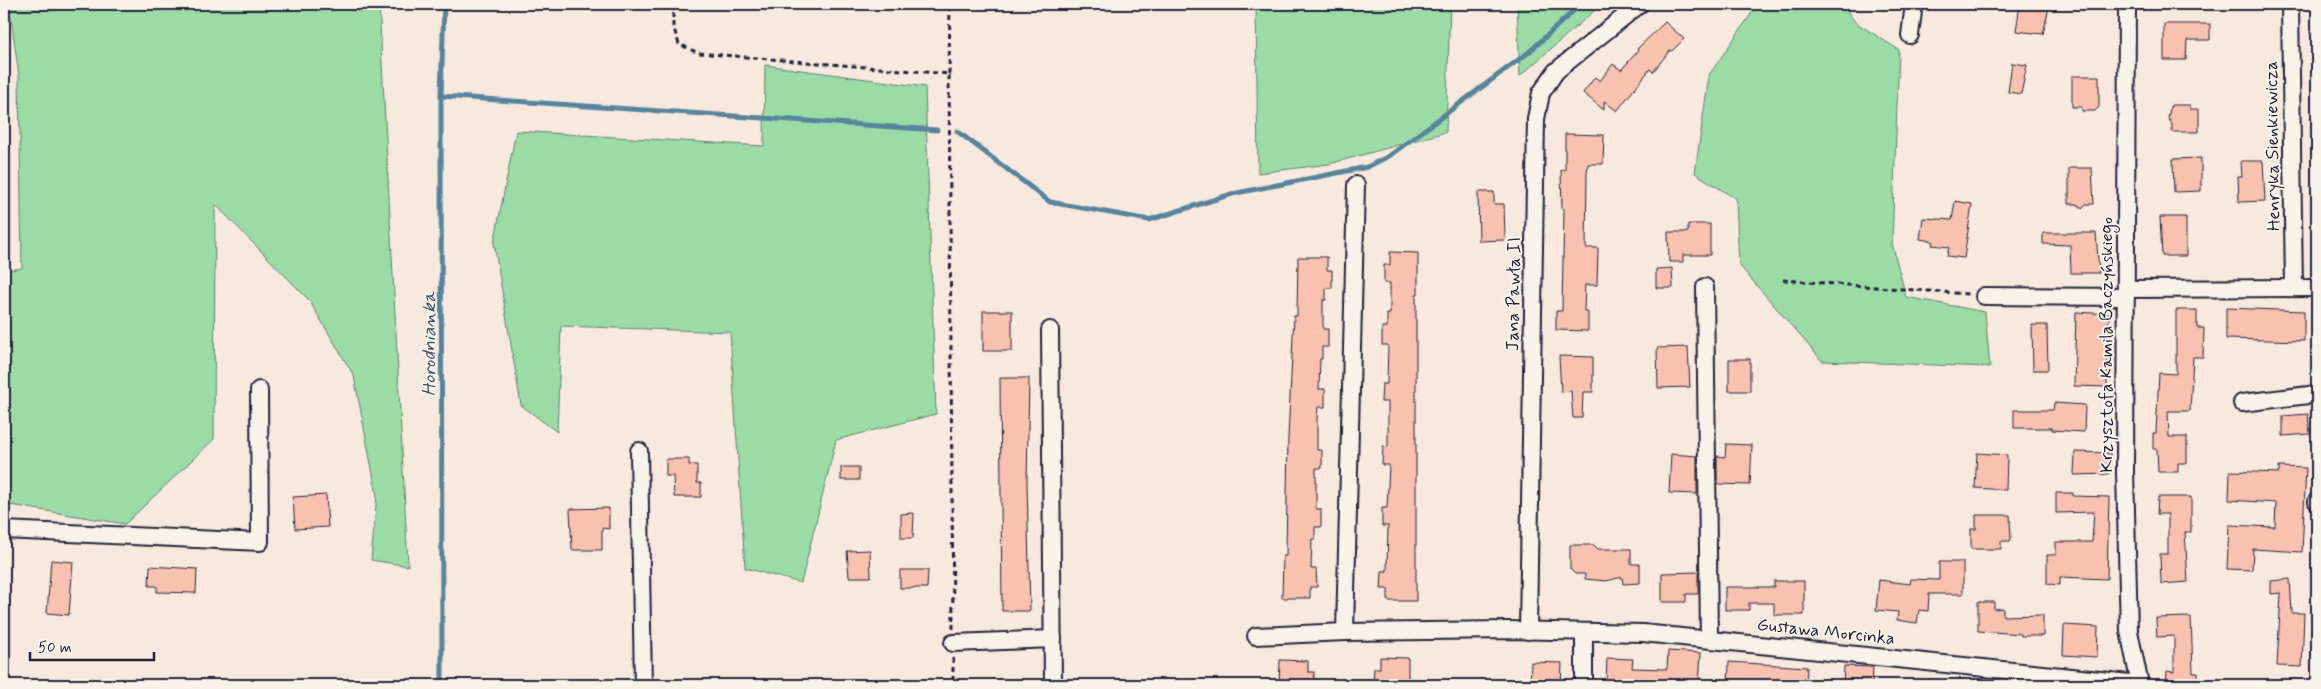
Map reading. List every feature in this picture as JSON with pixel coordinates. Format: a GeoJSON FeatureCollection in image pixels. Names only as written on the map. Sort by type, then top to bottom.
{"type":"FeatureCollection","features":[{"type":"Feature","properties":{"kind":"street","name":"Jana Pawła II"},"geometry":{"type":"LineString","coordinates":[[1528,630],[1538,110],[1541,93],[1556,72],[1640,4]]}},
{"type":"Feature","properties":{"kind":"street"},"geometry":{"type":"LineString","coordinates":[[1910,35],[1914,4]]}},
{"type":"Feature","properties":{"kind":"street","name":"Krzysztofa Kamila Baczyńskiego"},"geometry":{"type":"LineString","coordinates":[[2127,4],[2126,471],[2129,631],[2140,684]]}},
{"type":"Feature","properties":{"kind":"street","name":"Henryka Sienkiewicza"},"geometry":{"type":"LineString","coordinates":[[2290,4],[2294,288]]}},
{"type":"Feature","properties":{"kind":"street"},"geometry":{"type":"LineString","coordinates":[[1346,632],[1356,185]]}},
{"type":"Feature","properties":{"kind":"street"},"geometry":{"type":"LineString","coordinates":[[1705,286],[1709,639]]}},
{"type":"Feature","properties":{"kind":"street"},"geometry":{"type":"LineString","coordinates":[[1984,296],[2317,288]]}},
{"type":"Feature","properties":{"kind":"street"},"geometry":{"type":"LineString","coordinates":[[1050,330],[1053,685]]}},
{"type":"Feature","properties":{"kind":"street"},"geometry":{"type":"LineString","coordinates":[[4,530],[260,542],[259,390]]}},
{"type":"Feature","properties":{"kind":"street"},"geometry":{"type":"LineString","coordinates":[[2242,403],[2317,394]]}},
{"type":"Feature","properties":{"kind":"street"},"geometry":{"type":"LineString","coordinates":[[639,451],[643,685]]}},
{"type":"Feature","properties":{"kind":"street","name":"Gustawa Morcinka"},"geometry":{"type":"LineString","coordinates":[[1256,636],[1346,632],[1508,630],[1584,632],[1709,639],[2140,684]]}},
{"type":"Feature","properties":{"kind":"street"},"geometry":{"type":"LineString","coordinates":[[1584,632],[1584,685]]}},
{"type":"Feature","properties":{"kind":"street"},"geometry":{"type":"LineString","coordinates":[[953,643],[1053,639]]}},
{"type":"Feature","properties":{"kind":"path"},"geometry":{"type":"LineString","coordinates":[[673,4],[673,26],[679,44],[698,53],[949,74]]}},
{"type":"Feature","properties":{"kind":"path"},"geometry":{"type":"LineString","coordinates":[[950,4],[953,685]]}},
{"type":"Feature","properties":{"kind":"path"},"geometry":{"type":"LineString","coordinates":[[1782,280],[1984,296]]}},
{"type":"Feature","properties":{"kind":"green space"},"geometry":{"type":"Polygon","coordinates":[[[9,4],[379,4],[408,566],[371,560],[377,495],[354,376],[309,300],[215,204],[214,439],[125,524],[4,504],[4,271],[22,268],[19,76],[9,4]]]}},
{"type":"Feature","properties":{"kind":"green space"},"geometry":{"type":"Polygon","coordinates":[[[1256,4],[1450,4],[1446,132],[1329,164],[1258,173],[1256,4]]]}},
{"type":"Feature","properties":{"kind":"green space"},"geometry":{"type":"Polygon","coordinates":[[[1517,4],[1602,4],[1520,76],[1517,4]]]}},
{"type":"Feature","properties":{"kind":"green space"},"geometry":{"type":"Polygon","coordinates":[[[1758,4],[1842,4],[1855,22],[1899,50],[1892,243],[1906,297],[1985,312],[1990,367],[1822,361],[1739,265],[1736,199],[1695,173],[1709,75],[1758,4]]]}},
{"type":"Feature","properties":{"kind":"green space"},"geometry":{"type":"Polygon","coordinates":[[[765,65],[925,87],[936,414],[836,440],[801,583],[745,568],[730,332],[561,326],[557,432],[521,405],[494,243],[516,131],[764,146],[765,65]]]}},
{"type":"Feature","properties":{"kind":"building"},"geometry":{"type":"Polygon","coordinates":[[[2020,4],[2049,7],[2043,34],[2016,31],[2020,4]]]}},
{"type":"Feature","properties":{"kind":"building"},"geometry":{"type":"Polygon","coordinates":[[[1665,22],[1684,39],[1672,51],[1670,50],[1653,72],[1650,69],[1617,111],[1604,101],[1604,110],[1583,93],[1595,77],[1600,81],[1613,64],[1621,70],[1638,51],[1637,49],[1665,22]]]}},
{"type":"Feature","properties":{"kind":"building"},"geometry":{"type":"Polygon","coordinates":[[[2164,24],[2210,24],[2210,40],[2187,40],[2186,60],[2164,60],[2164,24]]]}},
{"type":"Feature","properties":{"kind":"building"},"geometry":{"type":"Polygon","coordinates":[[[2012,63],[2027,65],[2021,94],[2008,92],[2012,63]]]}},
{"type":"Feature","properties":{"kind":"building"},"geometry":{"type":"Polygon","coordinates":[[[2072,76],[2099,76],[2099,107],[2095,111],[2082,111],[2082,107],[2072,107],[2072,76]]]}},
{"type":"Feature","properties":{"kind":"building"},"geometry":{"type":"Polygon","coordinates":[[[2171,105],[2190,105],[2190,109],[2199,109],[2199,132],[2172,132],[2172,124],[2168,118],[2171,105]]]}},
{"type":"Feature","properties":{"kind":"building"},"geometry":{"type":"Polygon","coordinates":[[[1565,134],[1604,135],[1603,164],[1588,164],[1587,173],[1586,248],[1598,248],[1597,285],[1585,285],[1584,311],[1588,311],[1588,331],[1556,330],[1556,311],[1562,311],[1564,209],[1562,209],[1561,170],[1565,170],[1565,134]]]}},
{"type":"Feature","properties":{"kind":"building"},"geometry":{"type":"Polygon","coordinates":[[[2201,158],[2201,191],[2174,192],[2173,159],[2201,158]]]}},
{"type":"Feature","properties":{"kind":"building"},"geometry":{"type":"Polygon","coordinates":[[[2241,161],[2263,161],[2265,201],[2239,202],[2238,177],[2242,177],[2241,161]]]}},
{"type":"Feature","properties":{"kind":"building"},"geometry":{"type":"Polygon","coordinates":[[[2069,168],[2092,168],[2094,204],[2086,204],[2082,208],[2077,204],[2069,204],[2069,168]]]}},
{"type":"Feature","properties":{"kind":"building"},"geometry":{"type":"Polygon","coordinates":[[[1478,192],[1494,192],[1494,204],[1504,204],[1505,240],[1479,241],[1478,192]]]}},
{"type":"Feature","properties":{"kind":"building"},"geometry":{"type":"Polygon","coordinates":[[[1955,201],[1972,204],[1964,258],[1947,256],[1949,247],[1932,245],[1933,241],[1920,239],[1923,218],[1952,220],[1955,201]]]}},
{"type":"Feature","properties":{"kind":"building"},"geometry":{"type":"Polygon","coordinates":[[[2160,217],[2186,217],[2186,256],[2162,256],[2160,217]]]}},
{"type":"Feature","properties":{"kind":"building"},"geometry":{"type":"Polygon","coordinates":[[[1688,224],[1710,224],[1710,255],[1683,255],[1683,262],[1669,262],[1668,232],[1688,232],[1688,224]]]}},
{"type":"Feature","properties":{"kind":"building"},"geometry":{"type":"Polygon","coordinates":[[[2043,233],[2096,233],[2099,273],[2071,273],[2070,245],[2043,244],[2043,233]]]}},
{"type":"Feature","properties":{"kind":"building"},"geometry":{"type":"Polygon","coordinates":[[[1390,252],[1418,253],[1418,295],[1416,295],[1416,601],[1388,601],[1388,589],[1381,589],[1382,571],[1387,571],[1388,526],[1382,526],[1382,508],[1387,508],[1389,465],[1382,465],[1383,446],[1388,447],[1388,402],[1381,402],[1382,384],[1387,384],[1388,345],[1382,345],[1382,327],[1387,327],[1387,314],[1390,314],[1390,283],[1384,283],[1384,265],[1390,265],[1390,252]]]}},
{"type":"Feature","properties":{"kind":"building"},"geometry":{"type":"Polygon","coordinates":[[[1298,257],[1327,257],[1327,270],[1332,270],[1332,288],[1326,288],[1326,300],[1323,300],[1323,329],[1328,329],[1328,347],[1322,347],[1319,389],[1325,389],[1325,407],[1318,407],[1317,419],[1317,450],[1322,450],[1322,468],[1316,468],[1316,509],[1321,509],[1321,527],[1315,527],[1315,539],[1312,539],[1311,569],[1316,569],[1317,587],[1310,587],[1310,598],[1282,598],[1283,556],[1286,556],[1288,437],[1294,316],[1297,316],[1298,257]]]}},
{"type":"Feature","properties":{"kind":"building"},"geometry":{"type":"Polygon","coordinates":[[[1672,268],[1673,288],[1656,288],[1656,269],[1672,268]]]}},
{"type":"Feature","properties":{"kind":"building"},"geometry":{"type":"Polygon","coordinates":[[[2226,308],[2304,311],[2304,341],[2226,339],[2226,308]]]}},
{"type":"Feature","properties":{"kind":"building"},"geometry":{"type":"Polygon","coordinates":[[[2176,310],[2197,310],[2197,328],[2204,328],[2203,357],[2193,357],[2190,411],[2168,411],[2169,437],[2187,437],[2187,463],[2178,463],[2178,472],[2158,472],[2157,449],[2153,449],[2153,433],[2156,433],[2159,373],[2176,374],[2176,310]]]}},
{"type":"Feature","properties":{"kind":"building"},"geometry":{"type":"Polygon","coordinates":[[[983,311],[1012,311],[1012,351],[983,351],[983,311]]]}},
{"type":"Feature","properties":{"kind":"building"},"geometry":{"type":"Polygon","coordinates":[[[2076,312],[2109,314],[2107,387],[2074,386],[2076,312]]]}},
{"type":"Feature","properties":{"kind":"building"},"geometry":{"type":"Polygon","coordinates":[[[2032,325],[2047,325],[2048,370],[2033,370],[2032,325]]]}},
{"type":"Feature","properties":{"kind":"building"},"geometry":{"type":"Polygon","coordinates":[[[1688,347],[1690,387],[1658,388],[1657,348],[1688,347]]]}},
{"type":"Feature","properties":{"kind":"building"},"geometry":{"type":"Polygon","coordinates":[[[1559,356],[1593,357],[1593,392],[1583,392],[1582,418],[1573,418],[1571,391],[1561,392],[1559,356]]]}},
{"type":"Feature","properties":{"kind":"building"},"geometry":{"type":"Polygon","coordinates":[[[1729,359],[1750,359],[1750,391],[1729,391],[1729,359]]]}},
{"type":"Feature","properties":{"kind":"building"},"geometry":{"type":"Polygon","coordinates":[[[1000,378],[1029,378],[1027,482],[1030,611],[1002,611],[1000,378]]]}},
{"type":"Feature","properties":{"kind":"building"},"geometry":{"type":"Polygon","coordinates":[[[2054,403],[2085,405],[2084,432],[2052,430],[2052,428],[2014,428],[2014,410],[2053,410],[2054,403]]]}},
{"type":"Feature","properties":{"kind":"building"},"geometry":{"type":"Polygon","coordinates":[[[2308,414],[2310,434],[2283,436],[2283,416],[2308,414]]]}},
{"type":"Feature","properties":{"kind":"building"},"geometry":{"type":"Polygon","coordinates":[[[1726,444],[1752,445],[1750,485],[1717,484],[1717,456],[1725,457],[1726,444]]]}},
{"type":"Feature","properties":{"kind":"building"},"geometry":{"type":"Polygon","coordinates":[[[2075,452],[2110,453],[2109,474],[2074,475],[2075,452]]]}},
{"type":"Feature","properties":{"kind":"building"},"geometry":{"type":"Polygon","coordinates":[[[1977,453],[2007,455],[2006,490],[1975,488],[1977,453]]]}},
{"type":"Feature","properties":{"kind":"building"},"geometry":{"type":"Polygon","coordinates":[[[1671,454],[1697,456],[1697,494],[1669,493],[1671,454]]]}},
{"type":"Feature","properties":{"kind":"building"},"geometry":{"type":"Polygon","coordinates":[[[666,459],[689,459],[689,465],[697,465],[697,483],[701,483],[701,497],[674,497],[673,476],[666,476],[666,459]]]}},
{"type":"Feature","properties":{"kind":"building"},"geometry":{"type":"Polygon","coordinates":[[[841,467],[859,467],[859,480],[841,480],[841,467]]]}},
{"type":"Feature","properties":{"kind":"building"},"geometry":{"type":"Polygon","coordinates":[[[2279,467],[2306,468],[2302,552],[2253,549],[2252,570],[2227,569],[2229,525],[2275,527],[2276,503],[2229,500],[2230,471],[2279,473],[2279,467]]]}},
{"type":"Feature","properties":{"kind":"building"},"geometry":{"type":"Polygon","coordinates":[[[2056,493],[2073,493],[2073,496],[2109,497],[2107,579],[2060,577],[2060,585],[2047,584],[2047,555],[2056,555],[2056,542],[2092,542],[2094,512],[2056,513],[2056,493]]]}},
{"type":"Feature","properties":{"kind":"building"},"geometry":{"type":"Polygon","coordinates":[[[326,495],[328,527],[295,529],[293,497],[326,495]]]}},
{"type":"Feature","properties":{"kind":"building"},"geometry":{"type":"Polygon","coordinates":[[[2158,497],[2191,497],[2191,532],[2185,532],[2188,582],[2161,584],[2160,554],[2168,554],[2168,514],[2157,514],[2158,497]]]}},
{"type":"Feature","properties":{"kind":"building"},"geometry":{"type":"Polygon","coordinates":[[[609,508],[609,529],[602,528],[602,550],[572,550],[570,509],[609,508]]]}},
{"type":"Feature","properties":{"kind":"building"},"geometry":{"type":"Polygon","coordinates":[[[914,513],[913,538],[901,538],[901,514],[914,513]]]}},
{"type":"Feature","properties":{"kind":"building"},"geometry":{"type":"Polygon","coordinates":[[[1976,515],[2010,515],[2011,541],[2001,541],[2001,549],[1971,549],[1971,529],[1976,529],[1976,515]]]}},
{"type":"Feature","properties":{"kind":"building"},"geometry":{"type":"Polygon","coordinates":[[[1570,545],[1594,545],[1598,549],[1631,549],[1631,564],[1640,564],[1640,583],[1623,584],[1622,577],[1606,581],[1585,579],[1585,574],[1575,574],[1570,569],[1570,545]]]}},
{"type":"Feature","properties":{"kind":"building"},"geometry":{"type":"Polygon","coordinates":[[[870,550],[871,577],[849,577],[847,551],[870,550]]]}},
{"type":"Feature","properties":{"kind":"building"},"geometry":{"type":"Polygon","coordinates":[[[51,560],[73,562],[69,615],[47,613],[51,560]]]}},
{"type":"Feature","properties":{"kind":"building"},"geometry":{"type":"Polygon","coordinates":[[[1939,562],[1963,562],[1963,594],[1929,594],[1928,611],[1919,610],[1917,623],[1897,620],[1898,612],[1876,610],[1879,580],[1910,584],[1911,579],[1939,580],[1939,562]]]}},
{"type":"Feature","properties":{"kind":"building"},"geometry":{"type":"Polygon","coordinates":[[[150,566],[197,569],[196,593],[157,592],[157,586],[149,586],[150,566]]]}},
{"type":"Feature","properties":{"kind":"building"},"geometry":{"type":"Polygon","coordinates":[[[900,570],[928,570],[927,588],[900,588],[900,570]]]}},
{"type":"Feature","properties":{"kind":"building"},"geometry":{"type":"Polygon","coordinates":[[[1698,572],[1698,594],[1686,594],[1686,602],[1662,602],[1662,573],[1698,572]]]}},
{"type":"Feature","properties":{"kind":"building"},"geometry":{"type":"Polygon","coordinates":[[[2290,579],[2292,613],[2304,613],[2302,667],[2277,666],[2281,593],[2271,594],[2271,581],[2290,579]]]}},
{"type":"Feature","properties":{"kind":"building"},"geometry":{"type":"Polygon","coordinates":[[[1774,581],[1804,581],[1804,615],[1774,615],[1774,603],[1749,603],[1749,610],[1725,610],[1725,587],[1774,587],[1774,581]]]}},
{"type":"Feature","properties":{"kind":"building"},"geometry":{"type":"Polygon","coordinates":[[[1978,602],[1994,602],[1994,609],[2003,608],[2003,616],[2043,615],[2043,636],[2021,636],[2021,634],[1978,631],[1978,602]]]}},
{"type":"Feature","properties":{"kind":"building"},"geometry":{"type":"Polygon","coordinates":[[[2191,617],[2193,673],[2198,673],[2198,685],[2166,685],[2167,671],[2174,672],[2174,636],[2157,637],[2156,618],[2191,617]]]}},
{"type":"Feature","properties":{"kind":"building"},"geometry":{"type":"Polygon","coordinates":[[[2064,625],[2098,627],[2097,657],[2063,655],[2064,625]]]}},
{"type":"Feature","properties":{"kind":"building"},"geometry":{"type":"Polygon","coordinates":[[[1668,651],[1701,653],[1699,685],[1606,685],[1607,658],[1633,659],[1632,668],[1667,669],[1668,651]]]}},
{"type":"Feature","properties":{"kind":"building"},"geometry":{"type":"Polygon","coordinates":[[[1380,657],[1408,658],[1408,685],[1373,685],[1374,668],[1380,668],[1380,657]]]}},
{"type":"Feature","properties":{"kind":"building"},"geometry":{"type":"Polygon","coordinates":[[[1280,660],[1308,661],[1308,672],[1314,672],[1314,685],[1279,685],[1280,660]]]}},
{"type":"Feature","properties":{"kind":"building"},"geometry":{"type":"Polygon","coordinates":[[[1531,662],[1562,663],[1561,685],[1530,685],[1531,662]]]}},
{"type":"Feature","properties":{"kind":"building"},"geometry":{"type":"Polygon","coordinates":[[[1729,662],[1807,667],[1806,685],[1728,685],[1729,662]]]}},
{"type":"Feature","properties":{"kind":"building"},"geometry":{"type":"Polygon","coordinates":[[[1844,666],[1873,667],[1872,685],[1843,685],[1844,666]]]}},
{"type":"Feature","properties":{"kind":"waterway","name":"Horodnianka"},"geometry":{"type":"LineString","coordinates":[[442,685],[441,96],[444,4]]}},
{"type":"Feature","properties":{"kind":"waterway"},"geometry":{"type":"LineString","coordinates":[[957,131],[1050,202],[1149,220],[1232,194],[1367,167],[1389,156],[1529,52],[1581,4]]}},
{"type":"Feature","properties":{"kind":"waterway"},"geometry":{"type":"LineString","coordinates":[[441,96],[937,130]]}}]}
